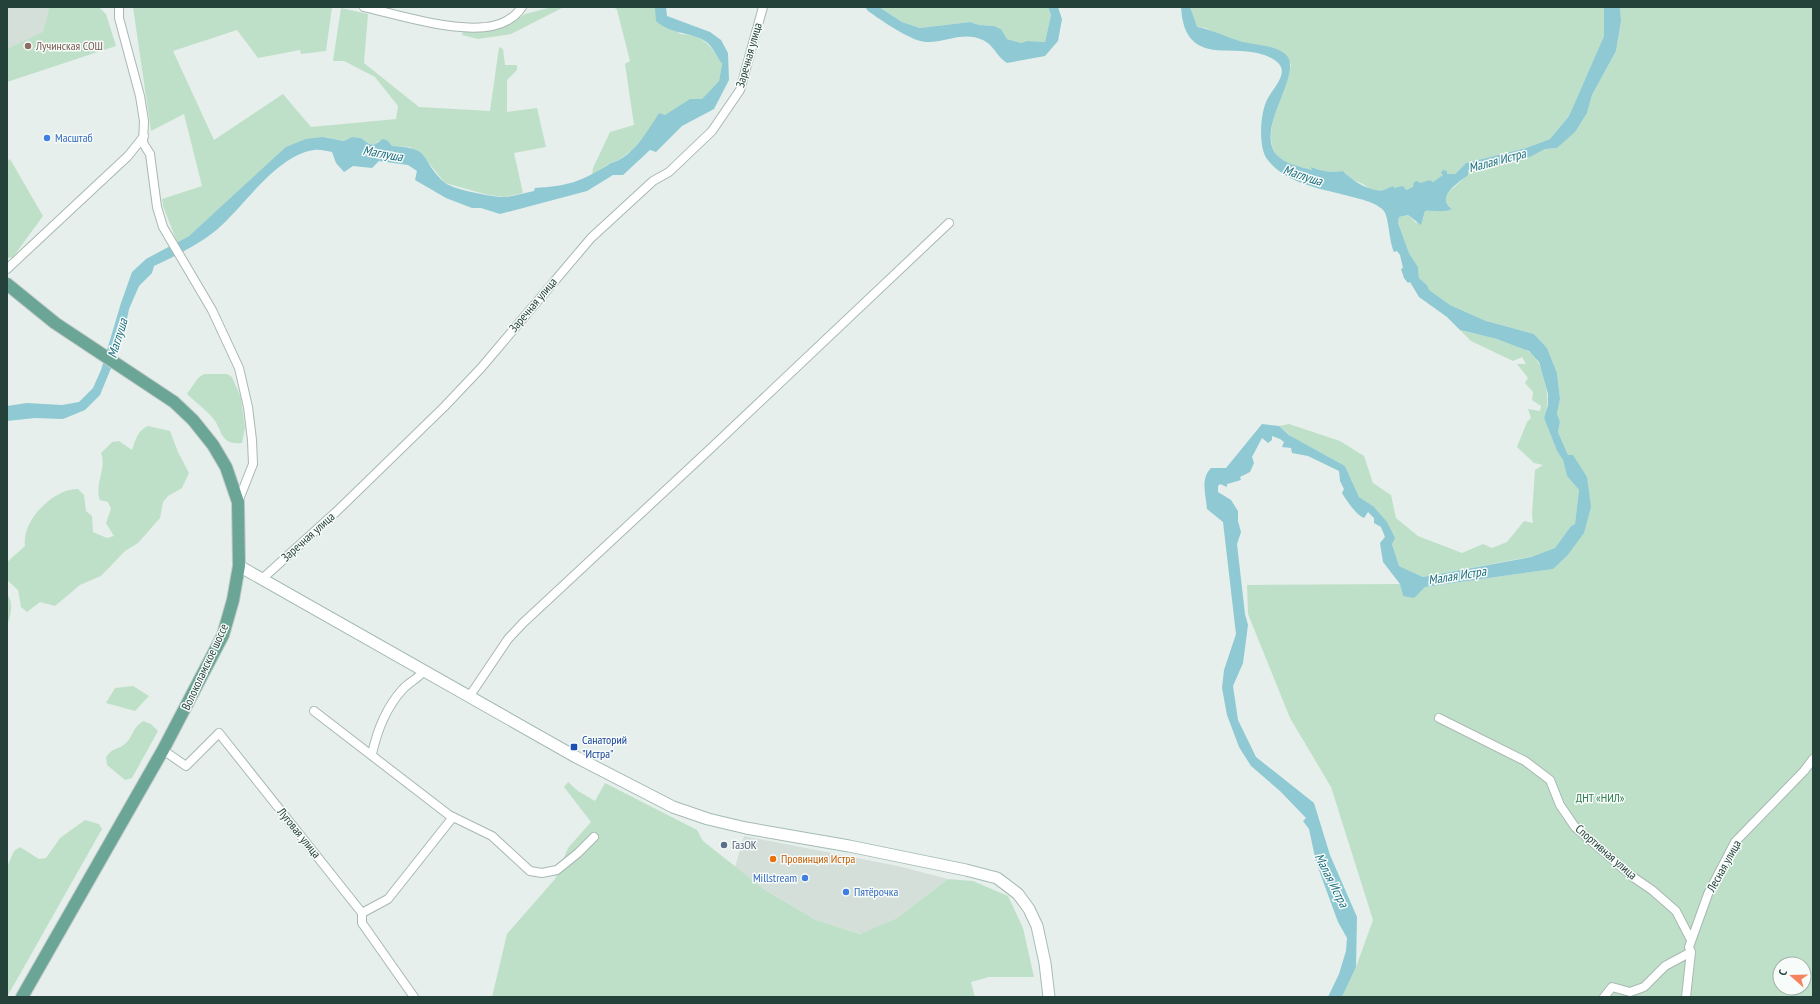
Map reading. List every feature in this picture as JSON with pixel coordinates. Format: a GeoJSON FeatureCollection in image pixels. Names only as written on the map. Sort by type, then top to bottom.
{"type":"FeatureCollection","features":[{"type":"Feature","properties":{"kind":"main road","name":"Волоколамское шоссе"},"geometry":{"type":"LineString","coordinates":[[7,284],[80,341],[138,376],[174,402],[193,420],[213,444],[226,467],[238,502],[239,566],[233,600],[223,635],[163,750],[22,997]]}},
{"type":"Feature","properties":{"kind":"main road"},"geometry":{"type":"LineString","coordinates":[[239,566],[576,758],[643,793],[687,813],[746,828],[849,846],[966,870],[996,878],[1018,894],[1029,909],[1037,926],[1045,963],[1049,997]]}},
{"type":"Feature","properties":{"kind":"street"},"geometry":{"type":"LineString","coordinates":[[112,7],[119,18]]}},
{"type":"Feature","properties":{"kind":"street"},"geometry":{"type":"LineString","coordinates":[[119,7],[119,18],[140,96],[144,121],[143,143],[150,154],[157,207],[162,227],[212,310],[239,368],[248,407],[253,464],[238,502]]}},
{"type":"Feature","properties":{"kind":"street"},"geometry":{"type":"LineString","coordinates":[[364,7],[454,27],[491,27],[511,19],[522,7]]}},
{"type":"Feature","properties":{"kind":"street","name":"Заречная улица"},"geometry":{"type":"LineString","coordinates":[[262,579],[337,511],[444,407],[481,368],[591,238],[653,181],[669,172],[712,131],[740,90],[763,7]]}},
{"type":"Feature","properties":{"kind":"street"},"geometry":{"type":"LineString","coordinates":[[7,268],[128,156],[144,136]]}},
{"type":"Feature","properties":{"kind":"street"},"geometry":{"type":"LineString","coordinates":[[469,698],[508,639],[523,623],[709,450],[949,223]]}},
{"type":"Feature","properties":{"kind":"street"},"geometry":{"type":"LineString","coordinates":[[372,754],[377,733],[388,710],[402,689],[418,678],[423,672]]}},
{"type":"Feature","properties":{"kind":"street"},"geometry":{"type":"LineString","coordinates":[[314,711],[453,817],[492,836],[530,871],[542,873],[557,870],[578,853],[594,837]]}},
{"type":"Feature","properties":{"kind":"street","name":"Спортивная улица"},"geometry":{"type":"LineString","coordinates":[[1439,718],[1525,761],[1550,780],[1560,805],[1575,827],[1676,911],[1691,940]]}},
{"type":"Feature","properties":{"kind":"street","name":"Луговая улица"},"geometry":{"type":"LineString","coordinates":[[163,750],[186,766],[219,733],[362,913],[362,923],[414,997]]}},
{"type":"Feature","properties":{"kind":"street","name":"Лесная улица"},"geometry":{"type":"LineString","coordinates":[[1686,997],[1691,952],[1689,947],[1691,940],[1708,894],[1735,842],[1804,771],[1813,759]]}},
{"type":"Feature","properties":{"kind":"street"},"geometry":{"type":"LineString","coordinates":[[362,913],[388,899],[453,817]]}},
{"type":"Feature","properties":{"kind":"street"},"geometry":{"type":"LineString","coordinates":[[1604,997],[1612,987],[1630,992],[1644,987],[1665,966],[1691,952]]}},
{"type":"Feature","properties":{"kind":"shaded area","name":"Лучинская СОШ"},"geometry":{"type":"Polygon","coordinates":[[[7,7],[74,7],[7,65],[7,7]]]}},
{"type":"Feature","properties":{"kind":"shaded area"},"geometry":{"type":"Polygon","coordinates":[[[744,836],[898,866],[948,879],[897,918],[861,934],[816,920],[765,890],[735,867],[744,836]]]}},
{"type":"Feature","properties":{"kind":"green space"},"geometry":{"type":"Polygon","coordinates":[[[48,7],[99,7],[106,14],[116,46],[7,82],[7,49],[43,32],[49,10],[48,7]]]}},
{"type":"Feature","properties":{"kind":"green space"},"geometry":{"type":"Polygon","coordinates":[[[133,7],[332,7],[326,51],[301,54],[300,50],[258,58],[237,30],[173,51],[214,140],[283,94],[311,127],[396,119],[398,106],[375,77],[344,61],[333,61],[341,8],[368,14],[364,63],[419,107],[490,111],[499,47],[503,49],[505,65],[517,65],[517,70],[507,80],[507,112],[537,108],[546,147],[514,153],[523,193],[505,197],[488,195],[445,183],[428,162],[410,147],[392,146],[388,141],[378,141],[374,146],[361,138],[352,137],[345,141],[323,137],[257,175],[189,236],[177,242],[163,206],[162,199],[202,186],[184,114],[151,131],[133,7]]]}},
{"type":"Feature","properties":{"kind":"green space"},"geometry":{"type":"Polygon","coordinates":[[[552,7],[564,7],[511,34],[478,39],[462,35],[463,30],[491,30],[513,21],[525,14],[552,7]]]}},
{"type":"Feature","properties":{"kind":"green space"},"geometry":{"type":"Polygon","coordinates":[[[614,7],[655,7],[680,34],[695,36],[706,42],[722,64],[719,81],[702,99],[690,99],[665,116],[659,113],[648,132],[632,150],[619,160],[610,163],[592,175],[593,168],[610,132],[634,125],[625,64],[630,61],[617,10],[614,7]]]}},
{"type":"Feature","properties":{"kind":"green space"},"geometry":{"type":"Polygon","coordinates":[[[879,7],[1048,7],[1051,15],[1045,42],[1027,41],[1021,43],[1007,39],[1001,29],[994,26],[979,25],[970,22],[920,28],[902,22],[879,7]]]}},
{"type":"Feature","properties":{"kind":"green space"},"geometry":{"type":"Polygon","coordinates":[[[1190,7],[1604,7],[1604,36],[1569,116],[1550,139],[1526,148],[1466,163],[1455,174],[1444,175],[1433,182],[1430,180],[1406,190],[1371,190],[1363,184],[1351,179],[1343,171],[1327,171],[1312,167],[1312,170],[1289,163],[1278,156],[1273,147],[1271,137],[1272,124],[1291,64],[1244,42],[1221,36],[1206,28],[1196,27],[1190,7]]]}},
{"type":"Feature","properties":{"kind":"green space","name":"ДНТ «НИЛ»"},"geometry":{"type":"Polygon","coordinates":[[[1620,7],[1813,7],[1813,997],[1342,997],[1356,967],[1373,920],[1331,787],[1290,718],[1248,614],[1247,585],[1400,584],[1403,596],[1425,587],[1553,569],[1567,556],[1587,484],[1587,477],[1568,455],[1558,432],[1560,422],[1557,414],[1560,399],[1557,373],[1547,348],[1534,334],[1486,321],[1450,305],[1428,290],[1427,285],[1419,278],[1418,267],[1409,253],[1398,223],[1399,217],[1408,215],[1416,223],[1423,219],[1425,211],[1452,209],[1446,200],[1446,196],[1465,177],[1468,170],[1530,157],[1545,149],[1557,148],[1574,132],[1587,113],[1592,95],[1616,51],[1621,21],[1620,7]]]}},
{"type":"Feature","properties":{"kind":"green space"},"geometry":{"type":"Polygon","coordinates":[[[10,159],[43,216],[13,257],[7,258],[7,161],[10,159]]]}},
{"type":"Feature","properties":{"kind":"green space"},"geometry":{"type":"Polygon","coordinates":[[[1460,330],[1514,344],[1532,355],[1538,362],[1541,368],[1547,394],[1547,408],[1544,418],[1557,451],[1563,460],[1567,476],[1579,490],[1575,524],[1571,526],[1555,548],[1534,556],[1423,577],[1399,566],[1392,544],[1373,506],[1359,497],[1345,466],[1291,436],[1279,426],[1289,424],[1340,441],[1364,456],[1373,483],[1391,495],[1396,518],[1418,536],[1462,553],[1483,544],[1492,548],[1507,542],[1524,521],[1533,523],[1532,514],[1535,470],[1543,465],[1534,463],[1517,447],[1527,422],[1531,418],[1528,409],[1540,411],[1541,406],[1532,400],[1533,392],[1525,383],[1528,378],[1517,364],[1526,364],[1522,357],[1513,361],[1471,341],[1460,330]]]}},
{"type":"Feature","properties":{"kind":"green space"},"geometry":{"type":"Polygon","coordinates":[[[204,374],[227,374],[232,377],[241,398],[245,428],[242,443],[235,443],[226,440],[212,417],[187,394],[198,378],[204,374]]]}},
{"type":"Feature","properties":{"kind":"green space"},"geometry":{"type":"Polygon","coordinates":[[[148,426],[170,431],[178,452],[189,473],[182,488],[168,496],[163,502],[160,518],[138,543],[125,551],[101,576],[80,585],[55,606],[40,602],[27,612],[21,607],[18,590],[7,580],[7,562],[25,546],[25,536],[28,526],[41,508],[50,500],[69,490],[78,489],[84,495],[86,511],[92,516],[93,532],[107,538],[114,536],[106,523],[111,509],[108,502],[100,500],[98,488],[103,465],[101,453],[112,442],[119,441],[132,450],[141,430],[148,426]]]}},
{"type":"Feature","properties":{"kind":"green space"},"geometry":{"type":"Polygon","coordinates":[[[7,594],[11,601],[11,614],[7,625],[7,594]]]}},
{"type":"Feature","properties":{"kind":"green space"},"geometry":{"type":"Polygon","coordinates":[[[133,686],[149,696],[135,711],[106,703],[115,688],[133,686]]]}},
{"type":"Feature","properties":{"kind":"green space"},"geometry":{"type":"Polygon","coordinates":[[[143,721],[151,724],[158,731],[132,778],[125,780],[107,765],[106,757],[113,750],[125,744],[139,724],[143,721]]]}},
{"type":"Feature","properties":{"kind":"green space"},"geometry":{"type":"Polygon","coordinates":[[[568,782],[578,791],[595,801],[605,783],[697,830],[703,841],[765,890],[816,920],[860,934],[897,918],[948,879],[973,881],[1008,896],[1023,928],[1034,977],[989,977],[971,982],[975,997],[492,997],[507,934],[555,879],[568,848],[591,822],[564,787],[568,782]]]}},
{"type":"Feature","properties":{"kind":"green space"},"geometry":{"type":"Polygon","coordinates":[[[85,820],[99,824],[102,829],[7,997],[7,867],[14,851],[20,847],[39,859],[46,858],[60,838],[85,820]]]}},
{"type":"Feature","properties":{"kind":"water","name":"Маглуша"},"geometry":{"type":"Polygon","coordinates":[[[655,7],[666,7],[667,16],[710,32],[721,40],[728,53],[729,80],[714,109],[682,126],[656,152],[650,150],[623,175],[613,175],[587,191],[500,214],[481,208],[472,208],[446,198],[415,180],[417,171],[408,165],[379,161],[372,168],[353,166],[344,172],[336,163],[332,152],[316,150],[301,154],[276,170],[215,231],[190,248],[154,266],[152,273],[139,286],[129,309],[123,339],[100,395],[85,410],[63,419],[35,418],[7,421],[7,406],[27,403],[62,405],[79,402],[93,388],[101,370],[132,272],[146,259],[189,236],[286,147],[306,139],[323,137],[344,141],[352,137],[361,138],[369,144],[374,145],[383,139],[388,141],[392,146],[405,147],[420,152],[436,174],[448,185],[484,195],[501,197],[534,191],[535,188],[556,186],[573,182],[619,160],[631,151],[642,139],[659,113],[665,115],[690,99],[702,99],[719,81],[722,64],[710,45],[699,38],[668,29],[656,21],[655,7]]]}},
{"type":"Feature","properties":{"kind":"water"},"geometry":{"type":"Polygon","coordinates":[[[865,7],[879,7],[902,22],[920,28],[970,22],[979,25],[994,26],[1001,29],[1007,39],[1021,43],[1027,41],[1045,42],[1051,15],[1048,7],[1058,7],[1062,19],[1058,41],[1045,56],[1007,63],[987,42],[983,40],[962,37],[928,42],[914,39],[881,20],[868,11],[865,7]]]}},
{"type":"Feature","properties":{"kind":"water"},"geometry":{"type":"Polygon","coordinates":[[[1181,7],[1190,7],[1197,27],[1208,29],[1240,41],[1274,48],[1284,53],[1290,61],[1286,86],[1274,116],[1271,131],[1271,145],[1281,159],[1312,170],[1311,167],[1319,170],[1334,172],[1343,171],[1362,185],[1373,190],[1384,190],[1393,186],[1394,188],[1403,186],[1406,190],[1413,187],[1414,182],[1417,181],[1420,183],[1430,180],[1433,182],[1443,175],[1441,173],[1443,170],[1447,171],[1447,174],[1455,174],[1466,163],[1526,148],[1550,139],[1569,116],[1604,36],[1604,7],[1620,7],[1621,21],[1616,51],[1592,95],[1587,113],[1575,132],[1557,148],[1545,149],[1530,157],[1468,170],[1468,175],[1454,186],[1447,195],[1447,204],[1452,209],[1443,211],[1425,211],[1421,225],[1408,215],[1399,217],[1398,223],[1409,253],[1418,267],[1419,278],[1427,285],[1429,290],[1450,305],[1486,321],[1534,334],[1547,348],[1557,373],[1560,399],[1557,414],[1560,422],[1558,432],[1568,455],[1573,455],[1587,477],[1591,507],[1584,533],[1567,556],[1553,569],[1425,587],[1414,598],[1403,596],[1400,584],[1383,562],[1380,543],[1385,537],[1381,527],[1374,523],[1374,518],[1368,512],[1364,518],[1349,504],[1342,493],[1344,489],[1340,481],[1339,471],[1308,456],[1292,453],[1291,448],[1282,447],[1284,442],[1272,436],[1272,440],[1268,443],[1262,438],[1252,457],[1254,463],[1250,472],[1240,477],[1241,480],[1227,484],[1227,487],[1220,484],[1218,486],[1218,492],[1231,500],[1238,511],[1238,521],[1241,532],[1237,544],[1245,614],[1248,625],[1243,663],[1233,686],[1238,720],[1256,757],[1314,803],[1330,855],[1357,917],[1356,967],[1342,997],[1328,997],[1339,974],[1346,951],[1347,938],[1338,922],[1316,862],[1309,829],[1303,821],[1306,818],[1280,791],[1251,766],[1239,747],[1227,715],[1222,688],[1224,670],[1236,634],[1223,522],[1207,509],[1204,487],[1208,472],[1211,468],[1226,468],[1262,424],[1279,426],[1289,435],[1345,466],[1359,497],[1373,506],[1387,522],[1395,538],[1392,544],[1399,566],[1423,577],[1531,557],[1555,548],[1571,526],[1575,524],[1579,490],[1567,476],[1563,460],[1557,451],[1544,418],[1548,405],[1548,394],[1539,362],[1529,351],[1497,339],[1460,330],[1447,317],[1419,297],[1410,282],[1408,283],[1404,278],[1401,269],[1403,268],[1400,255],[1397,251],[1394,252],[1391,242],[1386,214],[1379,207],[1366,201],[1310,186],[1297,181],[1276,168],[1267,159],[1264,153],[1261,129],[1265,104],[1280,80],[1282,70],[1280,65],[1276,61],[1262,54],[1217,50],[1204,47],[1193,41],[1185,28],[1181,7]]]}},
{"type":"Feature","properties":{"kind":"place","name":"Лучинская СОШ"},"geometry":{"type":"Point","coordinates":[28,46]}},
{"type":"Feature","properties":{"kind":"place","name":"Масштаб"},"geometry":{"type":"Point","coordinates":[47,138]}},
{"type":"Feature","properties":{"kind":"place","name":"Санаторий \"Истра\""},"geometry":{"type":"Point","coordinates":[574,747]}},
{"type":"Feature","properties":{"kind":"place","name":"ГазОК"},"geometry":{"type":"Point","coordinates":[724,845]}},
{"type":"Feature","properties":{"kind":"place","name":"Провинция Истра"},"geometry":{"type":"Point","coordinates":[773,859]}},
{"type":"Feature","properties":{"kind":"place","name":"Millstream"},"geometry":{"type":"Point","coordinates":[805,878]}},
{"type":"Feature","properties":{"kind":"place","name":"Пятёрочка"},"geometry":{"type":"Point","coordinates":[846,892]}},
{"type":"Feature","properties":{"kind":"water label","name":"Малая Истра"},"geometry":{"type":"Point","coordinates":[1497,160]}},
{"type":"Feature","properties":{"kind":"water label","name":"Малая Истра"},"geometry":{"type":"Point","coordinates":[1457,575]}},
{"type":"Feature","properties":{"kind":"water label","name":"Малая Истра"},"geometry":{"type":"Point","coordinates":[1332,880]}}]}
